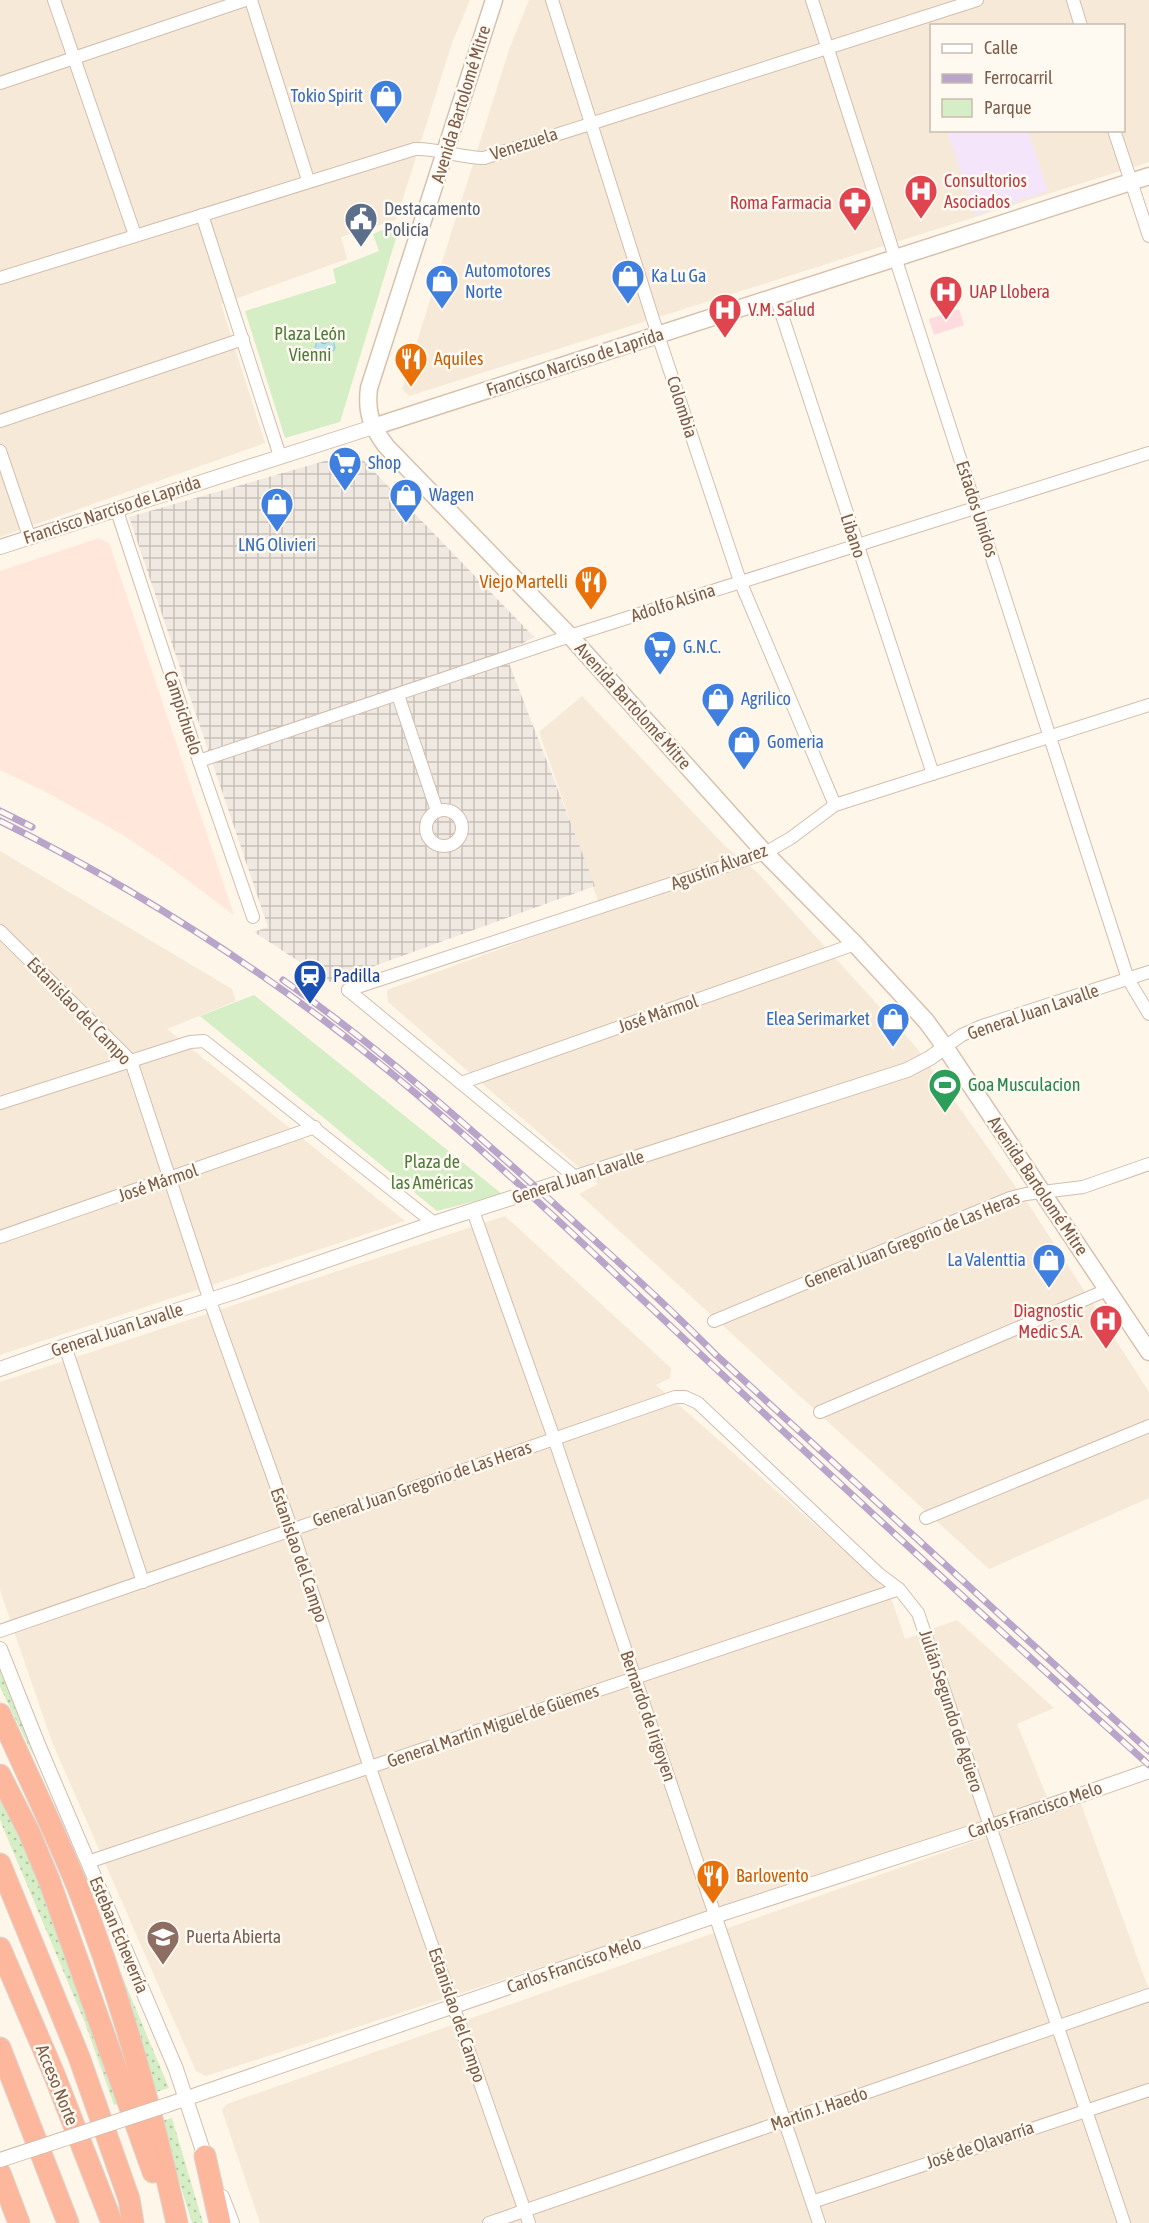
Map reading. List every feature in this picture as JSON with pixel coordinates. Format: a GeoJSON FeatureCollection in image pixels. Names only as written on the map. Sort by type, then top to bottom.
{"type":"FeatureCollection","features":[{"type":"Feature","properties":{"kind":"highway"},"geometry":{"type":"LineString","coordinates":[[0,1714],[78,1889],[120,2009],[161,2152],[177,2223]]}},
{"type":"Feature","properties":{"kind":"highway"},"geometry":{"type":"LineString","coordinates":[[0,1775],[29,1832],[48,1881],[172,2223]]}},
{"type":"Feature","properties":{"kind":"highway"},"geometry":{"type":"LineString","coordinates":[[0,1864],[79,2057],[129,2199],[132,2223]]}},
{"type":"Feature","properties":{"kind":"highway","name":"Acceso Norte"},"geometry":{"type":"LineString","coordinates":[[0,1948],[54,2074],[112,2223]]}},
{"type":"Feature","properties":{"kind":"highway"},"geometry":{"type":"LineString","coordinates":[[0,2048],[68,2223]]}},
{"type":"Feature","properties":{"kind":"highway"},"geometry":{"type":"LineString","coordinates":[[205,2156],[220,2223]]}},
{"type":"Feature","properties":{"kind":"highway"},"geometry":{"type":"LineString","coordinates":[[0,2173],[19,2223]]}},
{"type":"Feature","properties":{"kind":"main road","name":"Avenida Bartolomé Mitre"},"geometry":{"type":"LineString","coordinates":[[494,0],[369,388],[368,409],[373,427],[386,446],[570,636],[765,853],[855,944],[926,1021],[1149,1352]]}},
{"type":"Feature","properties":{"kind":"main road","name":"Francisco Narciso de Laprida"},"geometry":{"type":"LineString","coordinates":[[373,427],[1149,176]]}},
{"type":"Feature","properties":{"kind":"street"},"geometry":{"type":"LineString","coordinates":[[54,0],[135,235]]}},
{"type":"Feature","properties":{"kind":"street"},"geometry":{"type":"LineString","coordinates":[[0,83],[245,0]]}},
{"type":"Feature","properties":{"kind":"street"},"geometry":{"type":"LineString","coordinates":[[250,0],[308,180]]}},
{"type":"Feature","properties":{"kind":"street","name":"Colombia"},"geometry":{"type":"LineString","coordinates":[[552,0],[658,335],[741,582],[835,805]]}},
{"type":"Feature","properties":{"kind":"street","name":"Estados Unidos"},"geometry":{"type":"LineString","coordinates":[[812,0],[1128,979],[1149,1014]]}},
{"type":"Feature","properties":{"kind":"street","name":"Venezuela"},"geometry":{"type":"LineString","coordinates":[[0,278],[308,180],[415,149],[470,158],[484,158],[590,122],[977,0]]}},
{"type":"Feature","properties":{"kind":"street"},"geometry":{"type":"LineString","coordinates":[[1073,0],[1080,24]]}},
{"type":"Feature","properties":{"kind":"street"},"geometry":{"type":"LineString","coordinates":[[1115,132],[1149,236]]}},
{"type":"Feature","properties":{"kind":"street"},"geometry":{"type":"LineString","coordinates":[[202,215],[280,456]]}},
{"type":"Feature","properties":{"kind":"street","name":"Libano"},"geometry":{"type":"LineString","coordinates":[[776,297],[856,547],[933,774]]}},
{"type":"Feature","properties":{"kind":"street"},"geometry":{"type":"LineString","coordinates":[[0,421],[243,339]]}},
{"type":"Feature","properties":{"kind":"street","name":"Francisco Narciso de Laprida"},"geometry":{"type":"LineString","coordinates":[[0,547],[373,427]]}},
{"type":"Feature","properties":{"kind":"street"},"geometry":{"type":"LineString","coordinates":[[0,451],[29,536]]}},
{"type":"Feature","properties":{"kind":"street","name":"Adolfo Alsina"},"geometry":{"type":"LineString","coordinates":[[199,762],[570,636],[1149,453]]}},
{"type":"Feature","properties":{"kind":"street","name":"Campichuelo"},"geometry":{"type":"LineString","coordinates":[[116,508],[199,762],[253,917]]}},
{"type":"Feature","properties":{"kind":"street"},"geometry":{"type":"LineString","coordinates":[[398,695],[437,811]]}},
{"type":"Feature","properties":{"kind":"street","name":"Agustín Álvarez"},"geometry":{"type":"LineString","coordinates":[[461,1083],[348,990],[765,853],[791,838],[835,805],[1149,705]]}},
{"type":"Feature","properties":{"kind":"street","name":"Estanislao del Campo"},"geometry":{"type":"LineString","coordinates":[[0,931],[131,1060],[210,1301],[292,1530],[370,1768],[527,2217]]}},
{"type":"Feature","properties":{"kind":"street","name":"José Mármol"},"geometry":{"type":"LineString","coordinates":[[461,1083],[855,944]]}},
{"type":"Feature","properties":{"kind":"street","name":"General Juan Lavalle"},"geometry":{"type":"LineString","coordinates":[[0,1369],[64,1346],[210,1301],[434,1223],[908,1070],[963,1035],[982,1026],[1149,972]]}},
{"type":"Feature","properties":{"kind":"street"},"geometry":{"type":"LineString","coordinates":[[0,1103],[190,1042],[204,1041],[434,1223]]}},
{"type":"Feature","properties":{"kind":"street"},"geometry":{"type":"LineString","coordinates":[[461,1083],[575,1177]]}},
{"type":"Feature","properties":{"kind":"street","name":"José Mármol"},"geometry":{"type":"LineString","coordinates":[[0,1237],[315,1127]]}},
{"type":"Feature","properties":{"kind":"street","name":"General Juan Gregorio de Las Heras"},"geometry":{"type":"LineString","coordinates":[[714,1321],[1010,1198],[1083,1187],[1149,1164]]}},
{"type":"Feature","properties":{"kind":"street","name":"Bernardo de Irigoyen"},"geometry":{"type":"LineString","coordinates":[[473,1211],[554,1438],[819,2223]]}},
{"type":"Feature","properties":{"kind":"street"},"geometry":{"type":"LineString","coordinates":[[820,1412],[1107,1290]]}},
{"type":"Feature","properties":{"kind":"street"},"geometry":{"type":"LineString","coordinates":[[64,1346],[143,1582]]}},
{"type":"Feature","properties":{"kind":"street","name":"General Juan Gregorio de Las Heras"},"geometry":{"type":"LineString","coordinates":[[0,1631],[675,1397]]}},
{"type":"Feature","properties":{"kind":"street","name":"Julián Segundo de Agüero"},"geometry":{"type":"LineString","coordinates":[[675,1397],[685,1397],[698,1403],[879,1574],[899,1589],[918,1613],[1124,2223]]}},
{"type":"Feature","properties":{"kind":"street"},"geometry":{"type":"LineString","coordinates":[[926,1518],[1149,1426]]}},
{"type":"Feature","properties":{"kind":"street","name":"General Martín Miguel de Güemes"},"geometry":{"type":"LineString","coordinates":[[88,1862],[899,1589]]}},
{"type":"Feature","properties":{"kind":"street","name":"Esteban Echeverría"},"geometry":{"type":"LineString","coordinates":[[0,1649],[39,1748],[176,2069],[205,2156],[232,2223]]}},
{"type":"Feature","properties":{"kind":"street","name":"Carlos Francisco Melo"},"geometry":{"type":"LineString","coordinates":[[0,2160],[186,2099],[715,1916],[989,1827],[1149,1771]]}},
{"type":"Feature","properties":{"kind":"street","name":"Martín J. Haedo"},"geometry":{"type":"LineString","coordinates":[[489,2223],[527,2217],[784,2121],[1149,1995]]}},
{"type":"Feature","properties":{"kind":"street","name":"José de Olavarría"},"geometry":{"type":"LineString","coordinates":[[812,2202],[1149,2090]]}},
{"type":"Feature","properties":{"kind":"shaded area"},"geometry":{"type":"Polygon","coordinates":[[[0,0],[470,0],[452,43],[396,220],[341,237],[347,259],[221,304],[265,443],[0,537],[0,0]]]}},
{"type":"Feature","properties":{"kind":"shaded area"},"geometry":{"type":"Polygon","coordinates":[[[529,0],[1149,0],[1149,162],[409,396],[402,389],[509,50],[529,0]]]}},
{"type":"Feature","properties":{"kind":"shaded area"},"geometry":{"type":"Polygon","coordinates":[[[947,132],[1028,132],[1048,191],[975,215],[947,132]]]}},
{"type":"Feature","properties":{"kind":"shaded area"},"geometry":{"type":"Polygon","coordinates":[[[959,309],[964,325],[934,335],[929,319],[959,309]]]}},
{"type":"Feature","properties":{"kind":"shaded area"},"geometry":{"type":"Polygon","coordinates":[[[349,454],[359,456],[534,637],[505,653],[595,886],[330,982],[254,932],[268,927],[129,517],[349,454]]]}},
{"type":"Feature","properties":{"kind":"shaded area"},"geometry":{"type":"Polygon","coordinates":[[[99,538],[109,543],[234,915],[123,835],[44,791],[0,770],[0,571],[99,538]]]}},
{"type":"Feature","properties":{"kind":"shaded area"},"geometry":{"type":"Polygon","coordinates":[[[582,696],[725,846],[758,873],[916,1047],[1033,1211],[1149,1392],[1149,1498],[989,1569],[579,1194],[598,1184],[388,1002],[387,990],[602,912],[539,732],[582,696]]]}},
{"type":"Feature","properties":{"kind":"shaded area"},"geometry":{"type":"Polygon","coordinates":[[[0,851],[232,989],[236,1001],[167,1029],[405,1221],[0,1355],[0,851]]]}},
{"type":"Feature","properties":{"kind":"shaded area"},"geometry":{"type":"Polygon","coordinates":[[[505,1216],[671,1368],[670,1378],[656,1385],[888,1589],[905,1639],[957,1620],[1054,1708],[1017,1724],[1049,1802],[206,2076],[196,2071],[52,1742],[0,1590],[0,1382],[505,1216]]]}},
{"type":"Feature","properties":{"kind":"shaded area"},"geometry":{"type":"Polygon","coordinates":[[[1081,1804],[1149,1990],[1149,2223],[260,2223],[222,2110],[227,2104],[1081,1804]]]}},
{"type":"Feature","properties":{"kind":"green space","name":"Plaza León Vienni"},"geometry":{"type":"Polygon","coordinates":[[[401,222],[340,422],[285,438],[245,311],[336,283],[333,269],[379,251],[373,234],[401,222]]]}},
{"type":"Feature","properties":{"kind":"green space","name":"Plaza de las Américas"},"geometry":{"type":"Polygon","coordinates":[[[254,995],[502,1194],[437,1211],[200,1016],[254,995]]]}},
{"type":"Feature","properties":{"kind":"green space"},"geometry":{"type":"Polygon","coordinates":[[[0,1661],[34,1757],[0,1687],[0,1661]]]}},
{"type":"Feature","properties":{"kind":"green space"},"geometry":{"type":"Polygon","coordinates":[[[0,1796],[23,1840],[118,2104],[114,2105],[85,2023],[2,1825],[0,1796]]]}},
{"type":"Feature","properties":{"kind":"green space"},"geometry":{"type":"Polygon","coordinates":[[[86,1890],[169,2088],[150,2094],[86,1890]]]}},
{"type":"Feature","properties":{"kind":"green space"},"geometry":{"type":"Polygon","coordinates":[[[172,2118],[203,2223],[192,2223],[161,2121],[172,2118]]]}},
{"type":"Feature","properties":{"kind":"water"},"geometry":{"type":"Polygon","coordinates":[[[320,330],[332,335],[335,348],[323,357],[313,356],[320,330]]]}},
{"type":"Feature","properties":{"kind":"railway"},"geometry":{"type":"LineString","coordinates":[[0,811],[32,827]]}},
{"type":"Feature","properties":{"kind":"railway"},"geometry":{"type":"LineString","coordinates":[[0,821],[103,876],[202,936],[298,1001],[390,1072],[513,1179],[875,1516],[1149,1765]]}},
{"type":"Feature","properties":{"kind":"railway"},"geometry":{"type":"LineString","coordinates":[[283,980],[386,1058],[517,1170],[1149,1751]]}},
{"type":"Feature","properties":{"kind":"place","name":"Tokio Spirit"},"geometry":{"type":"Point","coordinates":[386,125]}},
{"type":"Feature","properties":{"kind":"place","name":"Consultorios Asociados"},"geometry":{"type":"Point","coordinates":[921,220]}},
{"type":"Feature","properties":{"kind":"place","name":"Roma Farmacia"},"geometry":{"type":"Point","coordinates":[855,232]}},
{"type":"Feature","properties":{"kind":"place","name":"Destacamento Policía"},"geometry":{"type":"Point","coordinates":[361,248]}},
{"type":"Feature","properties":{"kind":"place","name":"Ka Lu Ga"},"geometry":{"type":"Point","coordinates":[628,305]}},
{"type":"Feature","properties":{"kind":"place","name":"Automotores Norte"},"geometry":{"type":"Point","coordinates":[442,310]}},
{"type":"Feature","properties":{"kind":"place","name":"UAP Llobera"},"geometry":{"type":"Point","coordinates":[946,321]}},
{"type":"Feature","properties":{"kind":"place","name":"V.M. Salud"},"geometry":{"type":"Point","coordinates":[725,339]}},
{"type":"Feature","properties":{"kind":"place","name":"Aquiles"},"geometry":{"type":"Point","coordinates":[411,388]}},
{"type":"Feature","properties":{"kind":"place","name":"Shop"},"geometry":{"type":"Point","coordinates":[345,492]}},
{"type":"Feature","properties":{"kind":"place","name":"Wagen"},"geometry":{"type":"Point","coordinates":[406,524]}},
{"type":"Feature","properties":{"kind":"place","name":"LNG Olivieri"},"geometry":{"type":"Point","coordinates":[277,533]}},
{"type":"Feature","properties":{"kind":"place","name":"Viejo Martelli"},"geometry":{"type":"Point","coordinates":[591,611]}},
{"type":"Feature","properties":{"kind":"place","name":"G.N.C."},"geometry":{"type":"Point","coordinates":[660,676]}},
{"type":"Feature","properties":{"kind":"place","name":"Agrilico"},"geometry":{"type":"Point","coordinates":[718,728]}},
{"type":"Feature","properties":{"kind":"place","name":"Gomeria"},"geometry":{"type":"Point","coordinates":[744,771]}},
{"type":"Feature","properties":{"kind":"place","name":"Padilla"},"geometry":{"type":"Point","coordinates":[310,1005]}},
{"type":"Feature","properties":{"kind":"place","name":"Elea Serimarket"},"geometry":{"type":"Point","coordinates":[893,1048]}},
{"type":"Feature","properties":{"kind":"place","name":"Goa Musculacion"},"geometry":{"type":"Point","coordinates":[945,1114]}},
{"type":"Feature","properties":{"kind":"place","name":"La Valenttia"},"geometry":{"type":"Point","coordinates":[1049,1289]}},
{"type":"Feature","properties":{"kind":"place","name":"Diagnostic Medic S.A."},"geometry":{"type":"Point","coordinates":[1106,1350]}},
{"type":"Feature","properties":{"kind":"place","name":"Barlovento"},"geometry":{"type":"Point","coordinates":[713,1905]}},
{"type":"Feature","properties":{"kind":"place","name":"Puerta Abierta"},"geometry":{"type":"Point","coordinates":[163,1966]}}]}
